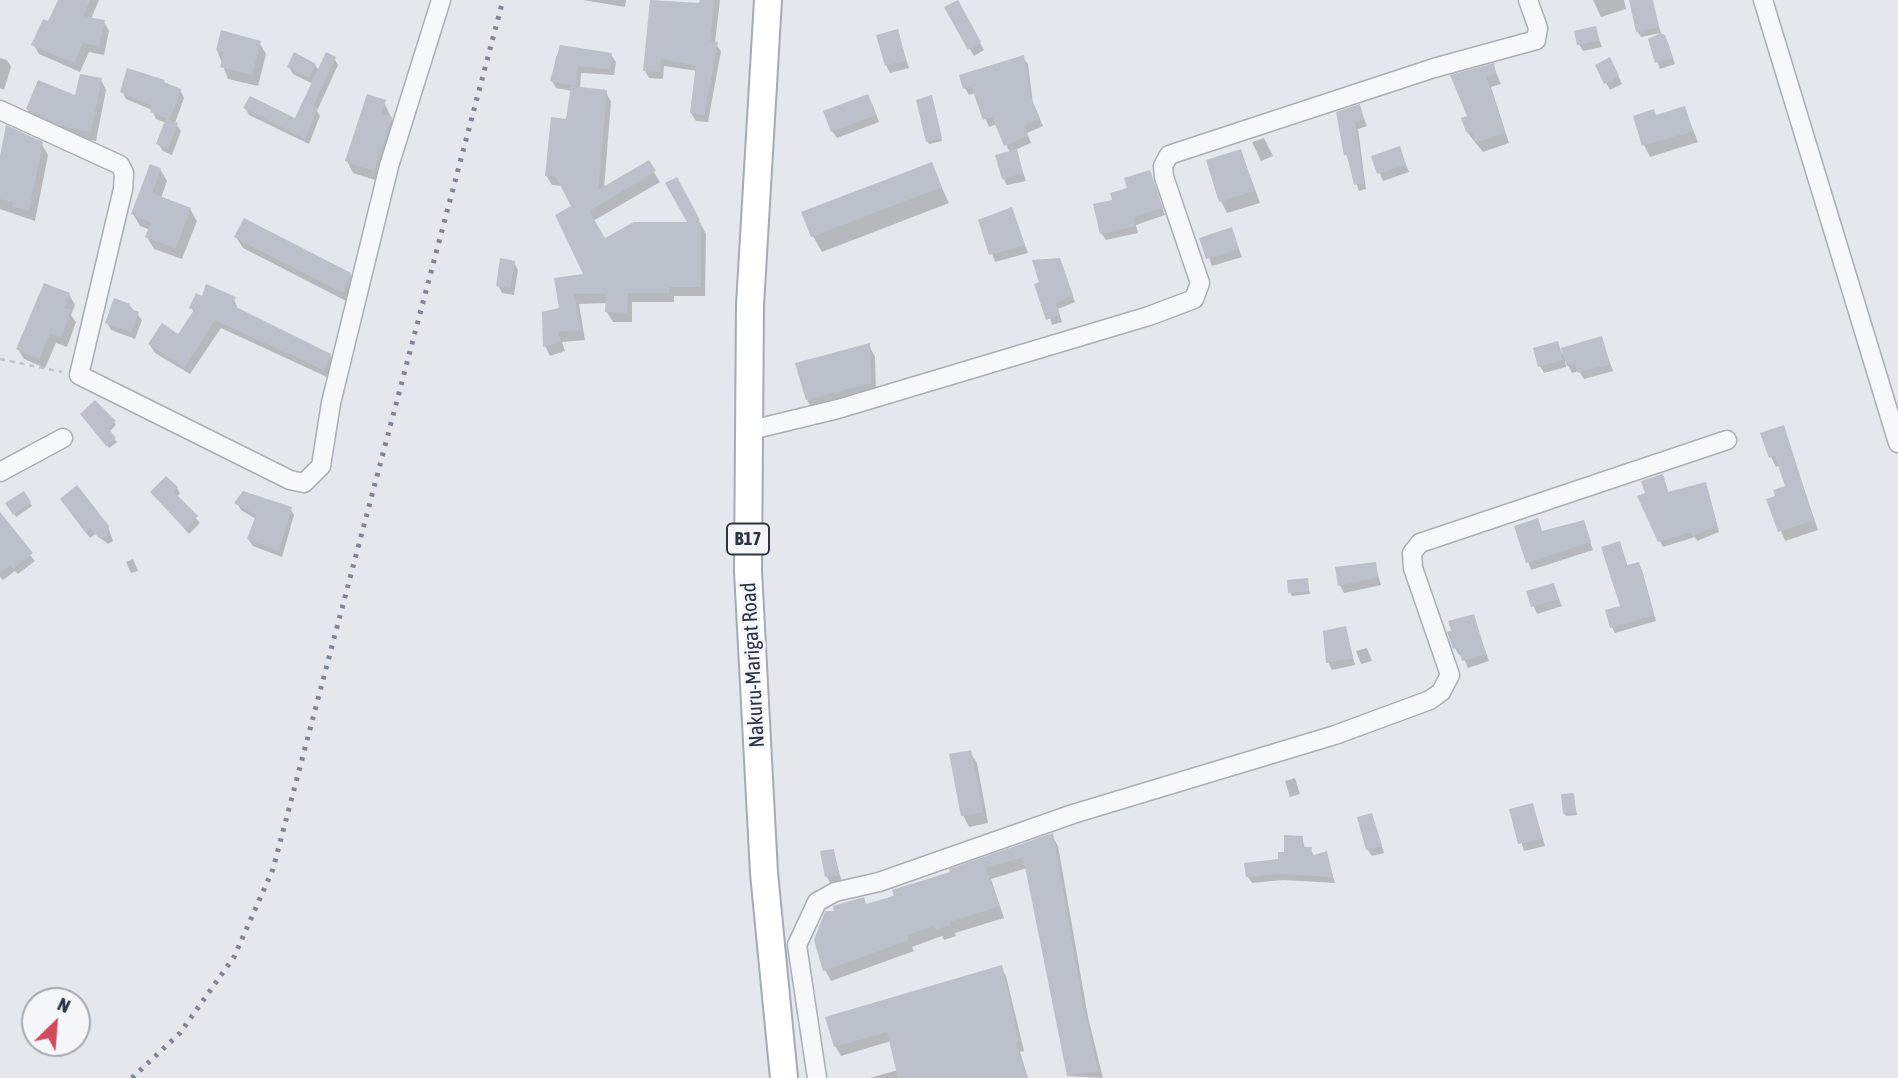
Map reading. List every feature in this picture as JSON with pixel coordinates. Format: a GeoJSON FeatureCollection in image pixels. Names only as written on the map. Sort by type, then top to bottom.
{"type":"FeatureCollection","features":[{"type":"Feature","properties":{"kind":"main road","name":"Nakuru-Marigat Road"},"geometry":{"type":"LineString","coordinates":[[768,0],[750,305],[747,431],[754,690],[764,873],[784,1078]]}},
{"type":"Feature","properties":{"kind":"street"},"geometry":{"type":"LineString","coordinates":[[0,110],[120,165],[124,173],[123,189],[79,375],[290,480],[304,482],[317,472],[389,166],[440,0]]}},
{"type":"Feature","properties":{"kind":"street"},"geometry":{"type":"LineString","coordinates":[[747,431],[838,409],[1149,316],[1194,299],[1200,283],[1164,177],[1163,166],[1169,155],[1434,68],[1536,40],[1538,28],[1528,0]]}},
{"type":"Feature","properties":{"kind":"street"},"geometry":{"type":"LineString","coordinates":[[1763,0],[1898,443]]}},
{"type":"Feature","properties":{"kind":"street"},"geometry":{"type":"LineString","coordinates":[[0,472],[63,438]]}},
{"type":"Feature","properties":{"kind":"street"},"geometry":{"type":"LineString","coordinates":[[817,1078],[797,945],[817,902],[835,892],[879,882],[1073,814],[1335,735],[1430,700],[1441,692],[1450,676],[1413,568],[1412,553],[1420,542],[1727,440]]}},
{"type":"Feature","properties":{"kind":"path"},"geometry":{"type":"LineString","coordinates":[[0,359],[79,375]]}},
{"type":"Feature","properties":{"kind":"building"},"geometry":{"type":"Polygon","coordinates":[[[58,0],[90,0],[83,16],[105,20],[99,46],[83,43],[74,63],[31,45],[43,19],[48,21],[58,0]]]}},
{"type":"Feature","properties":{"kind":"building"},"geometry":{"type":"Polygon","coordinates":[[[650,0],[699,3],[700,0],[715,0],[710,41],[718,42],[704,115],[690,113],[696,65],[661,59],[660,72],[643,71],[650,0]]]}},
{"type":"Feature","properties":{"kind":"building"},"geometry":{"type":"Polygon","coordinates":[[[958,0],[981,42],[968,50],[944,7],[958,0]]]}},
{"type":"Feature","properties":{"kind":"building"},"geometry":{"type":"Polygon","coordinates":[[[1629,0],[1653,0],[1659,27],[1636,32],[1629,0]]]}},
{"type":"Feature","properties":{"kind":"building"},"geometry":{"type":"Polygon","coordinates":[[[1596,26],[1599,40],[1577,45],[1574,31],[1596,26]]]}},
{"type":"Feature","properties":{"kind":"building"},"geometry":{"type":"Polygon","coordinates":[[[898,29],[906,60],[885,66],[876,35],[898,29]]]}},
{"type":"Feature","properties":{"kind":"building"},"geometry":{"type":"Polygon","coordinates":[[[221,30],[261,41],[252,75],[220,67],[224,52],[216,50],[221,30]]]}},
{"type":"Feature","properties":{"kind":"building"},"geometry":{"type":"Polygon","coordinates":[[[1661,33],[1665,35],[1673,58],[1655,63],[1648,39],[1661,33]]]}},
{"type":"Feature","properties":{"kind":"building"},"geometry":{"type":"Polygon","coordinates":[[[560,45],[612,53],[610,69],[578,66],[576,86],[550,81],[560,45]]]}},
{"type":"Feature","properties":{"kind":"building"},"geometry":{"type":"Polygon","coordinates":[[[294,52],[316,64],[309,78],[287,67],[294,52]]]}},
{"type":"Feature","properties":{"kind":"building"},"geometry":{"type":"Polygon","coordinates":[[[326,52],[336,57],[313,106],[318,108],[305,139],[243,108],[250,96],[295,118],[326,52]]]}},
{"type":"Feature","properties":{"kind":"building"},"geometry":{"type":"Polygon","coordinates":[[[1024,55],[1030,95],[1040,118],[1024,125],[1028,136],[1004,146],[992,117],[983,120],[971,86],[963,89],[959,75],[1024,55]]]}},
{"type":"Feature","properties":{"kind":"building"},"geometry":{"type":"Polygon","coordinates":[[[1610,57],[1619,76],[1604,84],[1595,65],[1610,57]]]}},
{"type":"Feature","properties":{"kind":"building"},"geometry":{"type":"Polygon","coordinates":[[[1494,63],[1496,74],[1486,77],[1505,133],[1476,142],[1471,131],[1466,132],[1461,118],[1467,116],[1450,75],[1494,63]]]}},
{"type":"Feature","properties":{"kind":"building"},"geometry":{"type":"Polygon","coordinates":[[[127,68],[165,80],[164,82],[181,89],[170,119],[150,112],[152,106],[120,92],[127,68]]]}},
{"type":"Feature","properties":{"kind":"building"},"geometry":{"type":"Polygon","coordinates":[[[80,74],[102,78],[91,132],[64,127],[26,109],[38,80],[75,95],[80,74]]]}},
{"type":"Feature","properties":{"kind":"building"},"geometry":{"type":"Polygon","coordinates":[[[571,86],[607,90],[598,190],[649,160],[656,171],[589,211],[605,238],[634,222],[687,222],[665,183],[677,177],[700,220],[694,222],[701,223],[701,287],[669,287],[669,293],[628,293],[627,313],[605,312],[606,294],[574,294],[581,330],[558,332],[561,341],[543,347],[542,312],[559,308],[554,278],[583,274],[555,215],[571,206],[556,177],[545,176],[551,117],[566,119],[571,86]]]}},
{"type":"Feature","properties":{"kind":"building"},"geometry":{"type":"Polygon","coordinates":[[[367,94],[386,100],[381,114],[392,117],[374,171],[345,161],[367,94]]]}},
{"type":"Feature","properties":{"kind":"building"},"geometry":{"type":"Polygon","coordinates":[[[868,94],[876,115],[831,132],[823,111],[868,94]]]}},
{"type":"Feature","properties":{"kind":"building"},"geometry":{"type":"Polygon","coordinates":[[[932,95],[942,138],[926,142],[916,100],[932,95]]]}},
{"type":"Feature","properties":{"kind":"building"},"geometry":{"type":"Polygon","coordinates":[[[1360,104],[1364,119],[1355,122],[1364,183],[1354,185],[1347,155],[1344,155],[1336,112],[1360,104]]]}},
{"type":"Feature","properties":{"kind":"building"},"geometry":{"type":"Polygon","coordinates":[[[1685,106],[1693,131],[1642,146],[1633,116],[1654,109],[1656,115],[1685,106]]]}},
{"type":"Feature","properties":{"kind":"building"},"geometry":{"type":"Polygon","coordinates":[[[166,118],[178,123],[168,149],[156,144],[166,118]]]}},
{"type":"Feature","properties":{"kind":"building"},"geometry":{"type":"Polygon","coordinates":[[[6,125],[43,142],[29,210],[12,207],[13,202],[0,199],[0,156],[6,125]]]}},
{"type":"Feature","properties":{"kind":"building"},"geometry":{"type":"Polygon","coordinates":[[[1400,146],[1406,165],[1377,174],[1371,156],[1400,146]]]}},
{"type":"Feature","properties":{"kind":"building"},"geometry":{"type":"Polygon","coordinates":[[[1017,149],[1023,173],[1002,179],[995,155],[1017,149]]]}},
{"type":"Feature","properties":{"kind":"building"},"geometry":{"type":"Polygon","coordinates":[[[1241,149],[1254,191],[1219,202],[1206,160],[1241,149]]]}},
{"type":"Feature","properties":{"kind":"building"},"geometry":{"type":"Polygon","coordinates":[[[932,162],[942,187],[811,237],[801,212],[932,162]]]}},
{"type":"Feature","properties":{"kind":"building"},"geometry":{"type":"Polygon","coordinates":[[[150,164],[161,168],[152,193],[191,208],[176,248],[145,237],[151,222],[131,214],[150,164]]]}},
{"type":"Feature","properties":{"kind":"building"},"geometry":{"type":"Polygon","coordinates":[[[1150,170],[1163,208],[1133,217],[1135,226],[1100,234],[1093,204],[1112,200],[1110,193],[1127,188],[1124,178],[1150,170]]]}},
{"type":"Feature","properties":{"kind":"building"},"geometry":{"type":"Polygon","coordinates":[[[1012,207],[1025,245],[989,255],[978,220],[1012,207]]]}},
{"type":"Feature","properties":{"kind":"building"},"geometry":{"type":"Polygon","coordinates":[[[244,218],[351,273],[343,293],[234,237],[244,218]]]}},
{"type":"Feature","properties":{"kind":"building"},"geometry":{"type":"Polygon","coordinates":[[[1232,227],[1239,249],[1206,259],[1199,238],[1232,227]]]}},
{"type":"Feature","properties":{"kind":"building"},"geometry":{"type":"Polygon","coordinates":[[[500,258],[515,261],[510,288],[496,286],[500,258]]]}},
{"type":"Feature","properties":{"kind":"building"},"geometry":{"type":"Polygon","coordinates":[[[1060,258],[1073,295],[1055,303],[1060,315],[1046,320],[1034,284],[1039,282],[1032,260],[1060,258]]]}},
{"type":"Feature","properties":{"kind":"building"},"geometry":{"type":"Polygon","coordinates":[[[44,283],[70,293],[64,308],[71,310],[61,337],[50,333],[39,359],[16,349],[44,283]]]}},
{"type":"Feature","properties":{"kind":"building"},"geometry":{"type":"Polygon","coordinates":[[[206,284],[236,297],[232,305],[331,354],[324,370],[215,320],[185,367],[148,344],[162,323],[178,334],[194,310],[189,308],[196,293],[202,296],[206,284]]]}},
{"type":"Feature","properties":{"kind":"building"},"geometry":{"type":"Polygon","coordinates":[[[114,298],[130,304],[128,308],[139,312],[131,332],[105,323],[114,298]]]}},
{"type":"Feature","properties":{"kind":"building"},"geometry":{"type":"Polygon","coordinates":[[[1602,336],[1610,364],[1578,373],[1575,364],[1567,366],[1561,348],[1602,336]]]}},
{"type":"Feature","properties":{"kind":"building"},"geometry":{"type":"Polygon","coordinates":[[[1558,341],[1563,360],[1538,367],[1533,348],[1558,341]]]}},
{"type":"Feature","properties":{"kind":"building"},"geometry":{"type":"Polygon","coordinates":[[[870,343],[871,383],[806,400],[795,363],[870,343]]]}},
{"type":"Feature","properties":{"kind":"building"},"geometry":{"type":"Polygon","coordinates":[[[95,400],[116,421],[108,428],[116,438],[106,446],[80,414],[95,400]]]}},
{"type":"Feature","properties":{"kind":"building"},"geometry":{"type":"Polygon","coordinates":[[[1784,425],[1814,520],[1778,532],[1766,499],[1775,496],[1773,490],[1785,486],[1775,456],[1769,458],[1760,433],[1784,425]]]}},
{"type":"Feature","properties":{"kind":"building"},"geometry":{"type":"Polygon","coordinates":[[[1663,474],[1668,492],[1706,482],[1717,525],[1692,536],[1691,532],[1658,542],[1637,496],[1645,493],[1641,481],[1663,474]]]}},
{"type":"Feature","properties":{"kind":"building"},"geometry":{"type":"Polygon","coordinates":[[[166,476],[178,487],[174,492],[198,516],[185,529],[150,492],[166,476]]]}},
{"type":"Feature","properties":{"kind":"building"},"geometry":{"type":"Polygon","coordinates":[[[77,485],[109,526],[107,537],[99,538],[90,528],[85,532],[60,499],[77,485]]]}},
{"type":"Feature","properties":{"kind":"building"},"geometry":{"type":"Polygon","coordinates":[[[24,491],[31,502],[13,515],[5,503],[24,491]]]}},
{"type":"Feature","properties":{"kind":"building"},"geometry":{"type":"Polygon","coordinates":[[[243,491],[292,507],[279,551],[247,539],[256,515],[234,503],[243,491]]]}},
{"type":"Feature","properties":{"kind":"building"},"geometry":{"type":"Polygon","coordinates":[[[0,512],[33,553],[13,569],[10,565],[0,573],[0,512]]]}},
{"type":"Feature","properties":{"kind":"building"},"geometry":{"type":"Polygon","coordinates":[[[1538,518],[1542,531],[1584,520],[1591,542],[1526,563],[1514,526],[1538,518]]]}},
{"type":"Feature","properties":{"kind":"building"},"geometry":{"type":"Polygon","coordinates":[[[1620,541],[1627,565],[1639,562],[1654,615],[1610,628],[1605,610],[1620,606],[1601,547],[1620,541]]]}},
{"type":"Feature","properties":{"kind":"building"},"geometry":{"type":"Polygon","coordinates":[[[1376,562],[1378,577],[1338,586],[1335,567],[1376,562]]]}},
{"type":"Feature","properties":{"kind":"building"},"geometry":{"type":"Polygon","coordinates":[[[1308,578],[1309,591],[1288,593],[1287,580],[1308,578]]]}},
{"type":"Feature","properties":{"kind":"building"},"geometry":{"type":"Polygon","coordinates":[[[1554,583],[1559,599],[1531,607],[1526,591],[1554,583]]]}},
{"type":"Feature","properties":{"kind":"building"},"geometry":{"type":"Polygon","coordinates":[[[1474,614],[1486,654],[1462,661],[1458,647],[1453,649],[1447,632],[1451,631],[1448,621],[1474,614]]]}},
{"type":"Feature","properties":{"kind":"building"},"geometry":{"type":"Polygon","coordinates":[[[1346,626],[1353,658],[1326,663],[1323,631],[1346,626]]]}},
{"type":"Feature","properties":{"kind":"building"},"geometry":{"type":"Polygon","coordinates":[[[971,750],[983,812],[961,816],[949,754],[971,750]]]}},
{"type":"Feature","properties":{"kind":"building"},"geometry":{"type":"Polygon","coordinates":[[[1574,793],[1576,812],[1563,814],[1561,794],[1574,793]]]}},
{"type":"Feature","properties":{"kind":"building"},"geometry":{"type":"Polygon","coordinates":[[[1533,803],[1542,839],[1518,844],[1509,809],[1533,803]]]}},
{"type":"Feature","properties":{"kind":"building"},"geometry":{"type":"Polygon","coordinates":[[[1372,813],[1382,846],[1366,850],[1357,817],[1372,813]]]}},
{"type":"Feature","properties":{"kind":"building"},"geometry":{"type":"Polygon","coordinates":[[[1053,833],[1083,1005],[1098,1071],[1067,1076],[1023,857],[986,868],[999,906],[950,922],[951,924],[936,930],[934,926],[907,935],[909,940],[823,971],[814,940],[825,911],[834,911],[833,906],[864,897],[866,904],[894,896],[892,890],[950,872],[949,869],[1053,833]]]}},
{"type":"Feature","properties":{"kind":"building"},"geometry":{"type":"Polygon","coordinates":[[[1284,835],[1303,836],[1302,847],[1312,847],[1311,856],[1327,851],[1333,877],[1278,874],[1246,877],[1244,863],[1278,859],[1278,852],[1284,852],[1284,835]]]}},
{"type":"Feature","properties":{"kind":"building"},"geometry":{"type":"Polygon","coordinates":[[[834,849],[839,875],[825,877],[820,851],[834,849]]]}},
{"type":"Feature","properties":{"kind":"building"},"geometry":{"type":"Polygon","coordinates":[[[1002,965],[1019,1042],[1016,1043],[1027,1078],[898,1078],[887,1032],[834,1047],[825,1017],[1002,965]]]}},
{"type":"Feature","properties":{"kind":"railway"},"geometry":{"type":"LineString","coordinates":[[132,1078],[180,1033],[234,957],[273,869],[503,0]]}}]}
